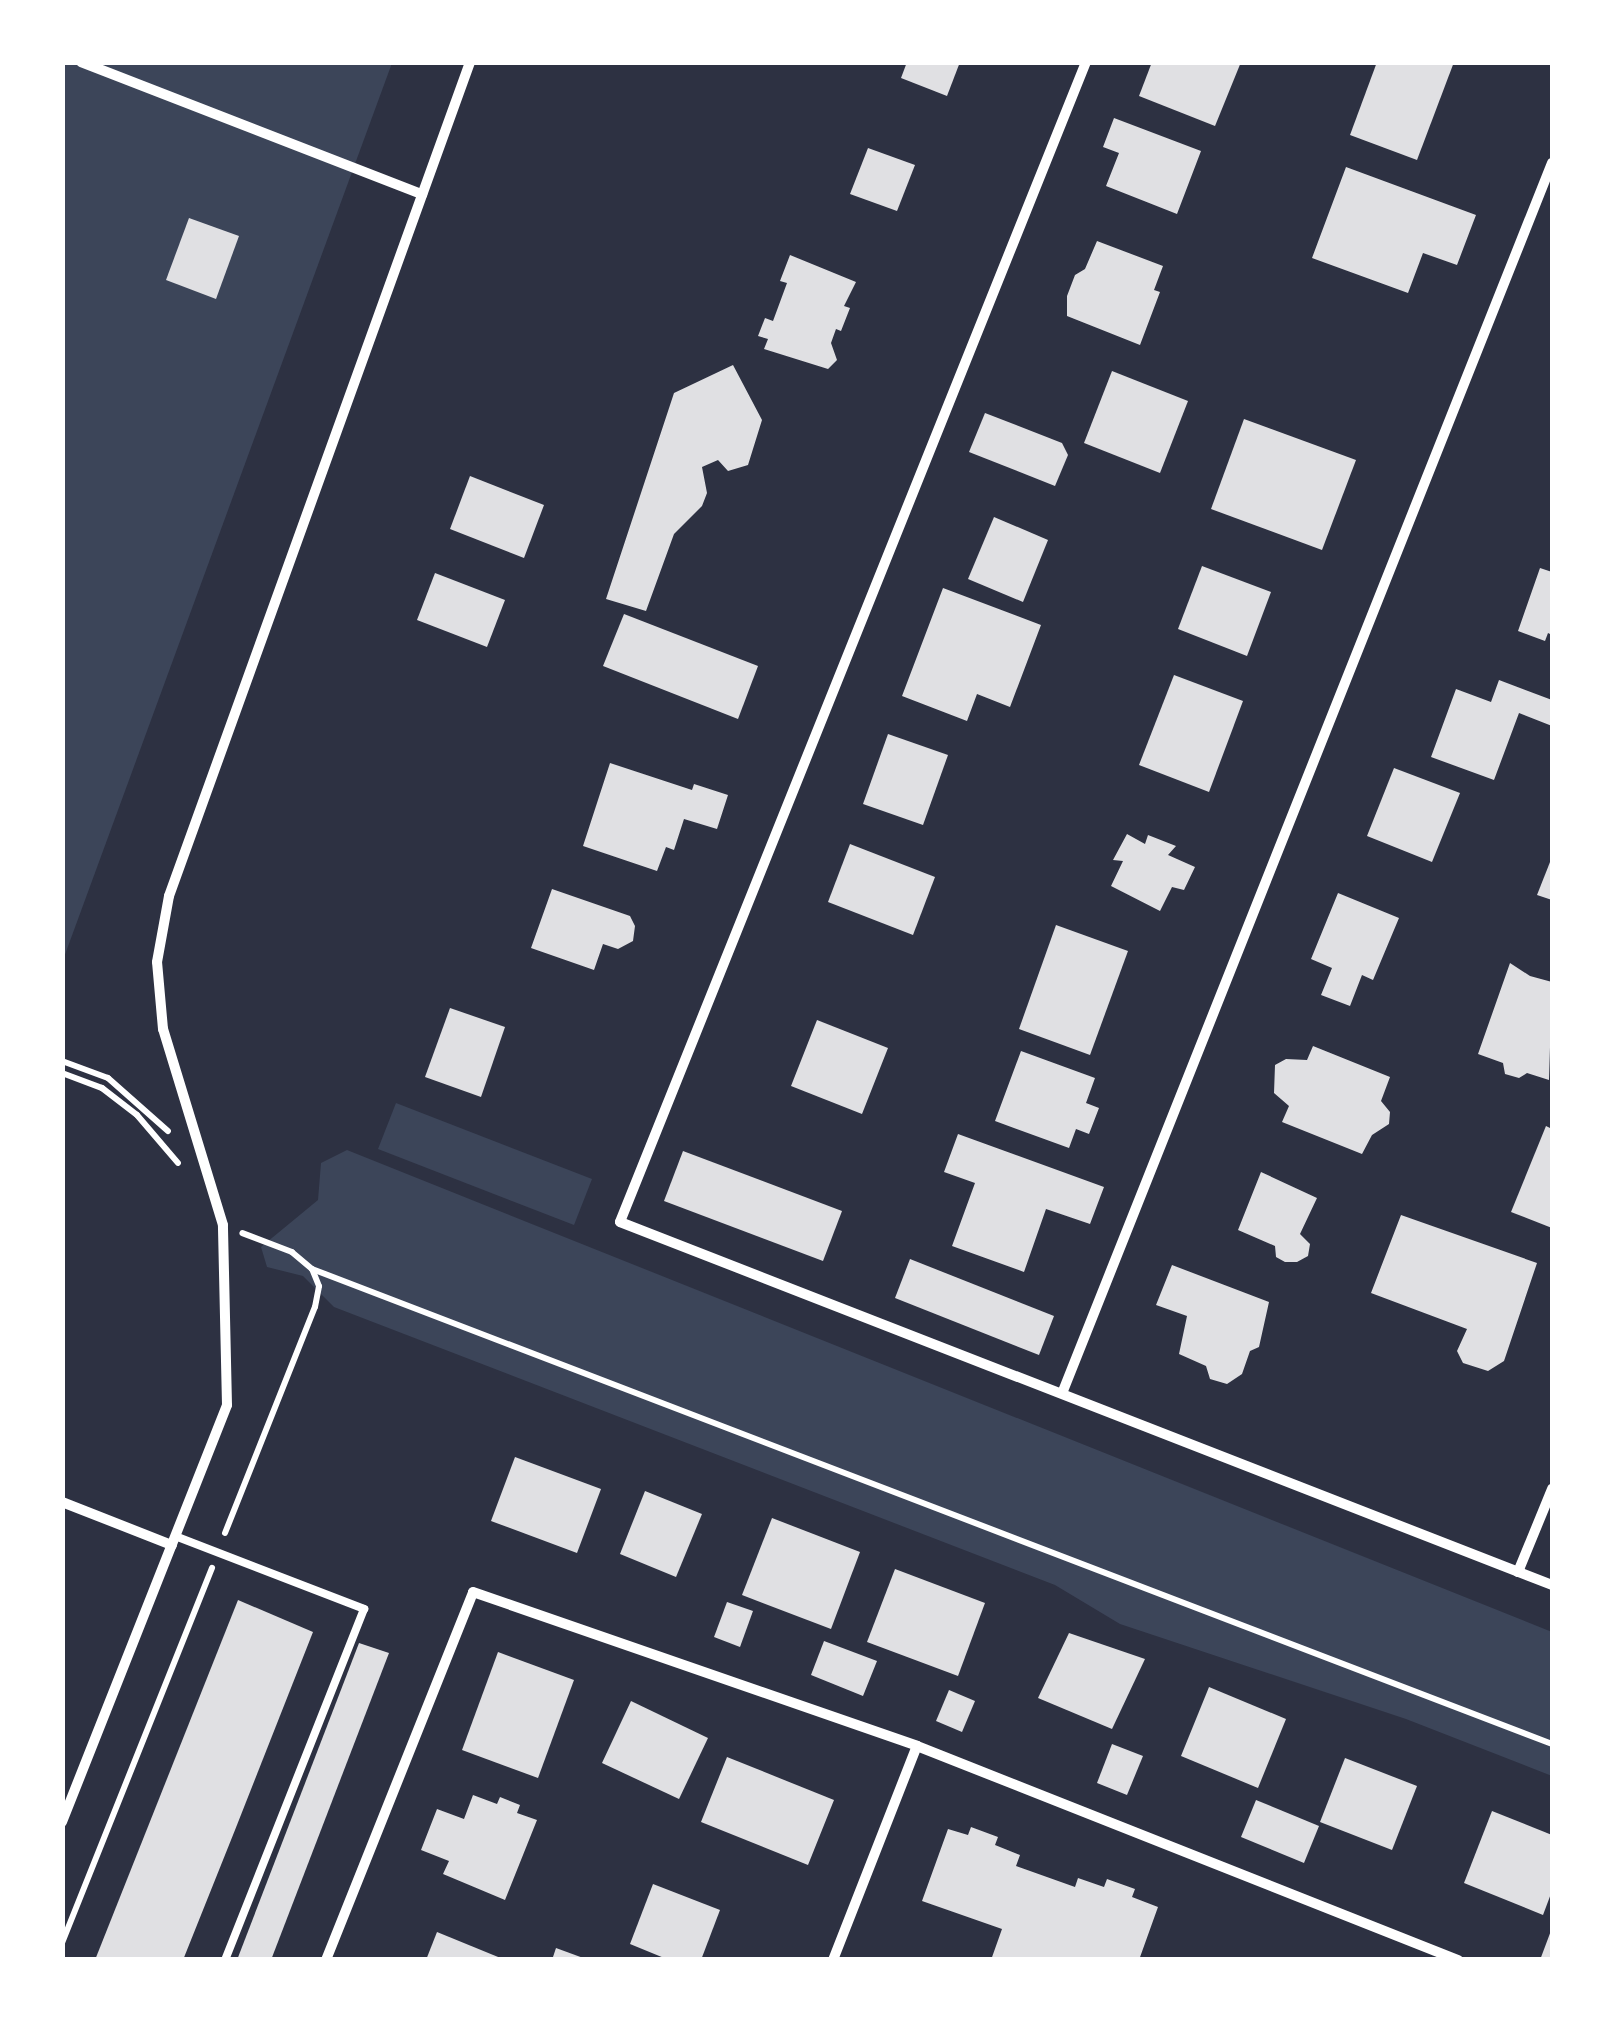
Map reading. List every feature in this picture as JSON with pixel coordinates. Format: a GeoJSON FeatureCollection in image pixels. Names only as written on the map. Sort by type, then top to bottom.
{"type":"FeatureCollection","features":[{"type":"Feature","properties":{"kind":"street"},"geometry":{"type":"LineString","coordinates":[[81,62],[422,194]]}},
{"type":"Feature","properties":{"kind":"street"},"geometry":{"type":"LineString","coordinates":[[62,1822],[228,1405],[223,1226],[163,1029],[157,962],[170,896],[470,62]]}},
{"type":"Feature","properties":{"kind":"street"},"geometry":{"type":"LineString","coordinates":[[1086,62],[620,1222],[1552,1585]]}},
{"type":"Feature","properties":{"kind":"street"},"geometry":{"type":"LineString","coordinates":[[1062,1391],[1552,163]]}},
{"type":"Feature","properties":{"kind":"street"},"geometry":{"type":"LineString","coordinates":[[1518,1572],[1552,1489]]}},
{"type":"Feature","properties":{"kind":"street"},"geometry":{"type":"LineString","coordinates":[[62,1502],[174,1540]]}},
{"type":"Feature","properties":{"kind":"street"},"geometry":{"type":"LineString","coordinates":[[326,1960],[473,1592],[917,1746],[1458,1960]]}},
{"type":"Feature","properties":{"kind":"street"},"geometry":{"type":"LineString","coordinates":[[833,1960],[917,1746]]}},
{"type":"Feature","properties":{"kind":"lane"},"geometry":{"type":"LineString","coordinates":[[174,1540],[364,1608],[224,1960]]}},
{"type":"Feature","properties":{"kind":"path"},"geometry":{"type":"LineString","coordinates":[[62,1061],[108,1078],[143,1105],[179,1144]]}},
{"type":"Feature","properties":{"kind":"path"},"geometry":{"type":"LineString","coordinates":[[312,1270],[1552,1744]]}},
{"type":"Feature","properties":{"kind":"shaded area"},"geometry":{"type":"Polygon","coordinates":[[[63,63],[392,63],[63,960],[63,63]]]}},
{"type":"Feature","properties":{"kind":"shaded area"},"geometry":{"type":"Polygon","coordinates":[[[396,1103],[592,1179],[574,1225],[378,1149],[396,1103]]]}},
{"type":"Feature","properties":{"kind":"shaded area"},"geometry":{"type":"Polygon","coordinates":[[[347,1150],[1552,1632],[1552,1776],[1406,1719],[1120,1624],[1055,1585],[334,1307],[303,1276],[267,1267],[261,1247],[318,1200],[321,1163],[347,1150]]]}},
{"type":"Feature","properties":{"kind":"building"},"geometry":{"type":"Polygon","coordinates":[[[907,62],[960,62],[947,96],[901,78],[907,62]]]}},
{"type":"Feature","properties":{"kind":"building"},"geometry":{"type":"Polygon","coordinates":[[[1152,62],[1241,62],[1215,126],[1139,96],[1152,62]]]}},
{"type":"Feature","properties":{"kind":"building"},"geometry":{"type":"Polygon","coordinates":[[[1377,62],[1454,62],[1417,160],[1350,135],[1377,62]]]}},
{"type":"Feature","properties":{"kind":"building"},"geometry":{"type":"Polygon","coordinates":[[[1114,118],[1201,151],[1177,214],[1106,186],[1119,153],[1103,147],[1114,118]]]}},
{"type":"Feature","properties":{"kind":"building"},"geometry":{"type":"Polygon","coordinates":[[[868,148],[915,165],[897,211],[850,194],[868,148]]]}},
{"type":"Feature","properties":{"kind":"building"},"geometry":{"type":"Polygon","coordinates":[[[1346,167],[1476,215],[1457,265],[1423,253],[1408,293],[1312,258],[1346,167]]]}},
{"type":"Feature","properties":{"kind":"building"},"geometry":{"type":"Polygon","coordinates":[[[189,218],[239,236],[216,299],[166,280],[189,218]]]}},
{"type":"Feature","properties":{"kind":"building"},"geometry":{"type":"Polygon","coordinates":[[[1097,241],[1163,266],[1154,290],[1160,292],[1140,345],[1067,316],[1067,296],[1075,275],[1085,269],[1097,241]]]}},
{"type":"Feature","properties":{"kind":"building"},"geometry":{"type":"Polygon","coordinates":[[[790,255],[856,282],[844,306],[850,308],[841,331],[836,329],[831,343],[837,360],[828,369],[764,349],[768,339],[758,336],[765,318],[773,321],[787,283],[780,281],[790,255]]]}},
{"type":"Feature","properties":{"kind":"building"},"geometry":{"type":"Polygon","coordinates":[[[733,365],[762,420],[748,465],[728,471],[718,460],[702,467],[707,493],[702,506],[674,534],[646,611],[606,599],[674,393],[733,365]]]}},
{"type":"Feature","properties":{"kind":"building"},"geometry":{"type":"Polygon","coordinates":[[[1112,371],[1188,401],[1160,473],[1084,443],[1112,371]]]}},
{"type":"Feature","properties":{"kind":"building"},"geometry":{"type":"Polygon","coordinates":[[[985,413],[1062,443],[1068,455],[1055,486],[969,452],[985,413]]]}},
{"type":"Feature","properties":{"kind":"building"},"geometry":{"type":"Polygon","coordinates":[[[1244,419],[1356,460],[1322,550],[1211,509],[1244,419]]]}},
{"type":"Feature","properties":{"kind":"building"},"geometry":{"type":"Polygon","coordinates":[[[470,476],[544,505],[524,558],[450,529],[470,476]]]}},
{"type":"Feature","properties":{"kind":"building"},"geometry":{"type":"Polygon","coordinates":[[[994,517],[1048,540],[1023,602],[968,579],[994,517]]]}},
{"type":"Feature","properties":{"kind":"building"},"geometry":{"type":"Polygon","coordinates":[[[1202,566],[1271,592],[1247,656],[1178,629],[1202,566]]]}},
{"type":"Feature","properties":{"kind":"building"},"geometry":{"type":"Polygon","coordinates":[[[1540,568],[1552,572],[1552,635],[1548,633],[1545,641],[1518,631],[1540,568]]]}},
{"type":"Feature","properties":{"kind":"building"},"geometry":{"type":"Polygon","coordinates":[[[435,573],[505,600],[487,647],[417,620],[435,573]]]}},
{"type":"Feature","properties":{"kind":"building"},"geometry":{"type":"Polygon","coordinates":[[[943,588],[1041,625],[1010,707],[977,694],[967,721],[902,696],[943,588]]]}},
{"type":"Feature","properties":{"kind":"building"},"geometry":{"type":"Polygon","coordinates":[[[624,614],[758,666],[738,719],[603,666],[624,614]]]}},
{"type":"Feature","properties":{"kind":"building"},"geometry":{"type":"Polygon","coordinates":[[[1174,675],[1243,701],[1209,792],[1139,765],[1174,675]]]}},
{"type":"Feature","properties":{"kind":"building"},"geometry":{"type":"Polygon","coordinates":[[[1499,680],[1552,700],[1552,726],[1519,713],[1494,780],[1431,757],[1456,689],[1491,702],[1499,680]]]}},
{"type":"Feature","properties":{"kind":"building"},"geometry":{"type":"Polygon","coordinates":[[[888,734],[948,755],[923,825],[863,804],[888,734]]]}},
{"type":"Feature","properties":{"kind":"building"},"geometry":{"type":"Polygon","coordinates":[[[610,763],[692,790],[694,784],[728,795],[717,829],[684,819],[674,850],[666,847],[657,871],[583,846],[610,763]]]}},
{"type":"Feature","properties":{"kind":"building"},"geometry":{"type":"Polygon","coordinates":[[[1394,768],[1460,793],[1432,862],[1367,836],[1394,768]]]}},
{"type":"Feature","properties":{"kind":"building"},"geometry":{"type":"Polygon","coordinates":[[[1127,834],[1145,844],[1148,835],[1176,846],[1168,855],[1195,867],[1184,890],[1172,887],[1160,911],[1111,886],[1123,861],[1113,860],[1127,834]]]}},
{"type":"Feature","properties":{"kind":"building"},"geometry":{"type":"Polygon","coordinates":[[[850,844],[935,877],[913,935],[828,902],[850,844]]]}},
{"type":"Feature","properties":{"kind":"building"},"geometry":{"type":"Polygon","coordinates":[[[1552,857],[1552,900],[1537,895],[1552,857]]]}},
{"type":"Feature","properties":{"kind":"building"},"geometry":{"type":"Polygon","coordinates":[[[552,889],[630,916],[635,926],[633,941],[618,949],[603,944],[594,970],[531,948],[552,889]]]}},
{"type":"Feature","properties":{"kind":"building"},"geometry":{"type":"Polygon","coordinates":[[[1338,893],[1399,918],[1373,980],[1362,975],[1350,1006],[1321,995],[1332,968],[1311,959],[1338,893]]]}},
{"type":"Feature","properties":{"kind":"building"},"geometry":{"type":"Polygon","coordinates":[[[1056,925],[1128,951],[1090,1055],[1019,1029],[1056,925]]]}},
{"type":"Feature","properties":{"kind":"building"},"geometry":{"type":"Polygon","coordinates":[[[1510,963],[1530,976],[1552,982],[1549,1080],[1527,1073],[1519,1078],[1505,1074],[1503,1063],[1478,1054],[1510,963]]]}},
{"type":"Feature","properties":{"kind":"building"},"geometry":{"type":"Polygon","coordinates":[[[450,1008],[505,1027],[481,1097],[425,1077],[450,1008]]]}},
{"type":"Feature","properties":{"kind":"building"},"geometry":{"type":"Polygon","coordinates":[[[817,1020],[888,1048],[862,1114],[791,1086],[817,1020]]]}},
{"type":"Feature","properties":{"kind":"building"},"geometry":{"type":"Polygon","coordinates":[[[1313,1046],[1390,1077],[1381,1101],[1390,1112],[1389,1124],[1372,1135],[1362,1154],[1282,1122],[1289,1106],[1274,1093],[1275,1065],[1286,1059],[1307,1060],[1313,1046]]]}},
{"type":"Feature","properties":{"kind":"building"},"geometry":{"type":"Polygon","coordinates":[[[1021,1051],[1095,1078],[1086,1103],[1099,1108],[1089,1134],[1076,1129],[1069,1148],[995,1121],[1021,1051]]]}},
{"type":"Feature","properties":{"kind":"building"},"geometry":{"type":"Polygon","coordinates":[[[1546,1126],[1552,1129],[1552,1228],[1511,1212],[1546,1126]]]}},
{"type":"Feature","properties":{"kind":"building"},"geometry":{"type":"Polygon","coordinates":[[[958,1134],[1104,1187],[1090,1224],[1046,1209],[1024,1272],[952,1246],[975,1183],[944,1172],[958,1134]]]}},
{"type":"Feature","properties":{"kind":"building"},"geometry":{"type":"Polygon","coordinates":[[[683,1151],[842,1211],[823,1261],[664,1201],[683,1151]]]}},
{"type":"Feature","properties":{"kind":"building"},"geometry":{"type":"Polygon","coordinates":[[[1261,1172],[1317,1198],[1300,1234],[1310,1244],[1308,1256],[1297,1262],[1285,1262],[1276,1257],[1275,1246],[1238,1230],[1261,1172]]]}},
{"type":"Feature","properties":{"kind":"building"},"geometry":{"type":"Polygon","coordinates":[[[1401,1215],[1537,1263],[1504,1361],[1488,1371],[1463,1363],[1457,1351],[1467,1329],[1371,1293],[1401,1215]]]}},
{"type":"Feature","properties":{"kind":"building"},"geometry":{"type":"Polygon","coordinates":[[[910,1259],[1054,1316],[1039,1355],[895,1298],[910,1259]]]}},
{"type":"Feature","properties":{"kind":"building"},"geometry":{"type":"Polygon","coordinates":[[[1172,1265],[1269,1302],[1259,1347],[1250,1351],[1242,1374],[1227,1384],[1210,1379],[1206,1366],[1179,1354],[1187,1316],[1156,1305],[1172,1265]]]}},
{"type":"Feature","properties":{"kind":"building"},"geometry":{"type":"Polygon","coordinates":[[[515,1457],[601,1489],[577,1553],[491,1521],[515,1457]]]}},
{"type":"Feature","properties":{"kind":"building"},"geometry":{"type":"Polygon","coordinates":[[[645,1491],[702,1514],[676,1577],[620,1554],[645,1491]]]}},
{"type":"Feature","properties":{"kind":"building"},"geometry":{"type":"Polygon","coordinates":[[[772,1518],[860,1552],[831,1629],[742,1595],[772,1518]]]}},
{"type":"Feature","properties":{"kind":"building"},"geometry":{"type":"Polygon","coordinates":[[[895,1569],[985,1603],[958,1676],[867,1642],[895,1569]]]}},
{"type":"Feature","properties":{"kind":"building"},"geometry":{"type":"Polygon","coordinates":[[[238,1600],[313,1632],[235,1830],[183,1960],[95,1960],[238,1600]]]}},
{"type":"Feature","properties":{"kind":"building"},"geometry":{"type":"Polygon","coordinates":[[[727,1602],[753,1611],[740,1647],[714,1637],[727,1602]]]}},
{"type":"Feature","properties":{"kind":"building"},"geometry":{"type":"Polygon","coordinates":[[[1069,1633],[1145,1659],[1112,1729],[1038,1698],[1069,1633]]]}},
{"type":"Feature","properties":{"kind":"building"},"geometry":{"type":"Polygon","coordinates":[[[824,1641],[877,1661],[863,1696],[811,1675],[824,1641]]]}},
{"type":"Feature","properties":{"kind":"building"},"geometry":{"type":"Polygon","coordinates":[[[359,1643],[389,1653],[271,1960],[237,1960],[359,1643]]]}},
{"type":"Feature","properties":{"kind":"building"},"geometry":{"type":"Polygon","coordinates":[[[498,1652],[574,1680],[538,1778],[462,1750],[498,1652]]]}},
{"type":"Feature","properties":{"kind":"building"},"geometry":{"type":"Polygon","coordinates":[[[1209,1687],[1286,1719],[1258,1788],[1181,1756],[1209,1687]]]}},
{"type":"Feature","properties":{"kind":"building"},"geometry":{"type":"Polygon","coordinates":[[[949,1690],[975,1701],[962,1732],[936,1721],[949,1690]]]}},
{"type":"Feature","properties":{"kind":"building"},"geometry":{"type":"Polygon","coordinates":[[[631,1701],[708,1738],[679,1799],[602,1763],[631,1701]]]}},
{"type":"Feature","properties":{"kind":"building"},"geometry":{"type":"Polygon","coordinates":[[[1112,1744],[1143,1756],[1127,1795],[1097,1783],[1112,1744]]]}},
{"type":"Feature","properties":{"kind":"building"},"geometry":{"type":"Polygon","coordinates":[[[727,1757],[834,1800],[808,1865],[701,1822],[727,1757]]]}},
{"type":"Feature","properties":{"kind":"building"},"geometry":{"type":"Polygon","coordinates":[[[1345,1758],[1417,1786],[1392,1850],[1320,1822],[1345,1758]]]}},
{"type":"Feature","properties":{"kind":"building"},"geometry":{"type":"Polygon","coordinates":[[[473,1795],[497,1804],[500,1797],[520,1805],[517,1813],[537,1820],[505,1900],[443,1874],[449,1861],[421,1850],[437,1809],[464,1819],[473,1795]]]}},
{"type":"Feature","properties":{"kind":"building"},"geometry":{"type":"Polygon","coordinates":[[[1256,1800],[1319,1826],[1304,1863],[1241,1837],[1256,1800]]]}},
{"type":"Feature","properties":{"kind":"building"},"geometry":{"type":"Polygon","coordinates":[[[1492,1811],[1552,1835],[1552,1891],[1543,1915],[1464,1883],[1492,1811]]]}},
{"type":"Feature","properties":{"kind":"building"},"geometry":{"type":"Polygon","coordinates":[[[971,1827],[998,1837],[995,1845],[1020,1855],[1016,1866],[1075,1887],[1078,1878],[1104,1887],[1107,1879],[1135,1889],[1132,1897],[1158,1907],[1139,1960],[991,1960],[1002,1929],[922,1901],[948,1829],[968,1835],[971,1827]]]}},
{"type":"Feature","properties":{"kind":"building"},"geometry":{"type":"Polygon","coordinates":[[[653,1884],[720,1910],[701,1960],[669,1960],[630,1944],[653,1884]]]}},
{"type":"Feature","properties":{"kind":"building"},"geometry":{"type":"Polygon","coordinates":[[[1552,1928],[1552,1960],[1540,1960],[1552,1928]]]}},
{"type":"Feature","properties":{"kind":"building"},"geometry":{"type":"Polygon","coordinates":[[[437,1932],[503,1959],[503,1960],[426,1960],[437,1932]]]}},
{"type":"Feature","properties":{"kind":"building"},"geometry":{"type":"Polygon","coordinates":[[[556,1948],[586,1959],[586,1960],[552,1960],[556,1948]]]}}]}
